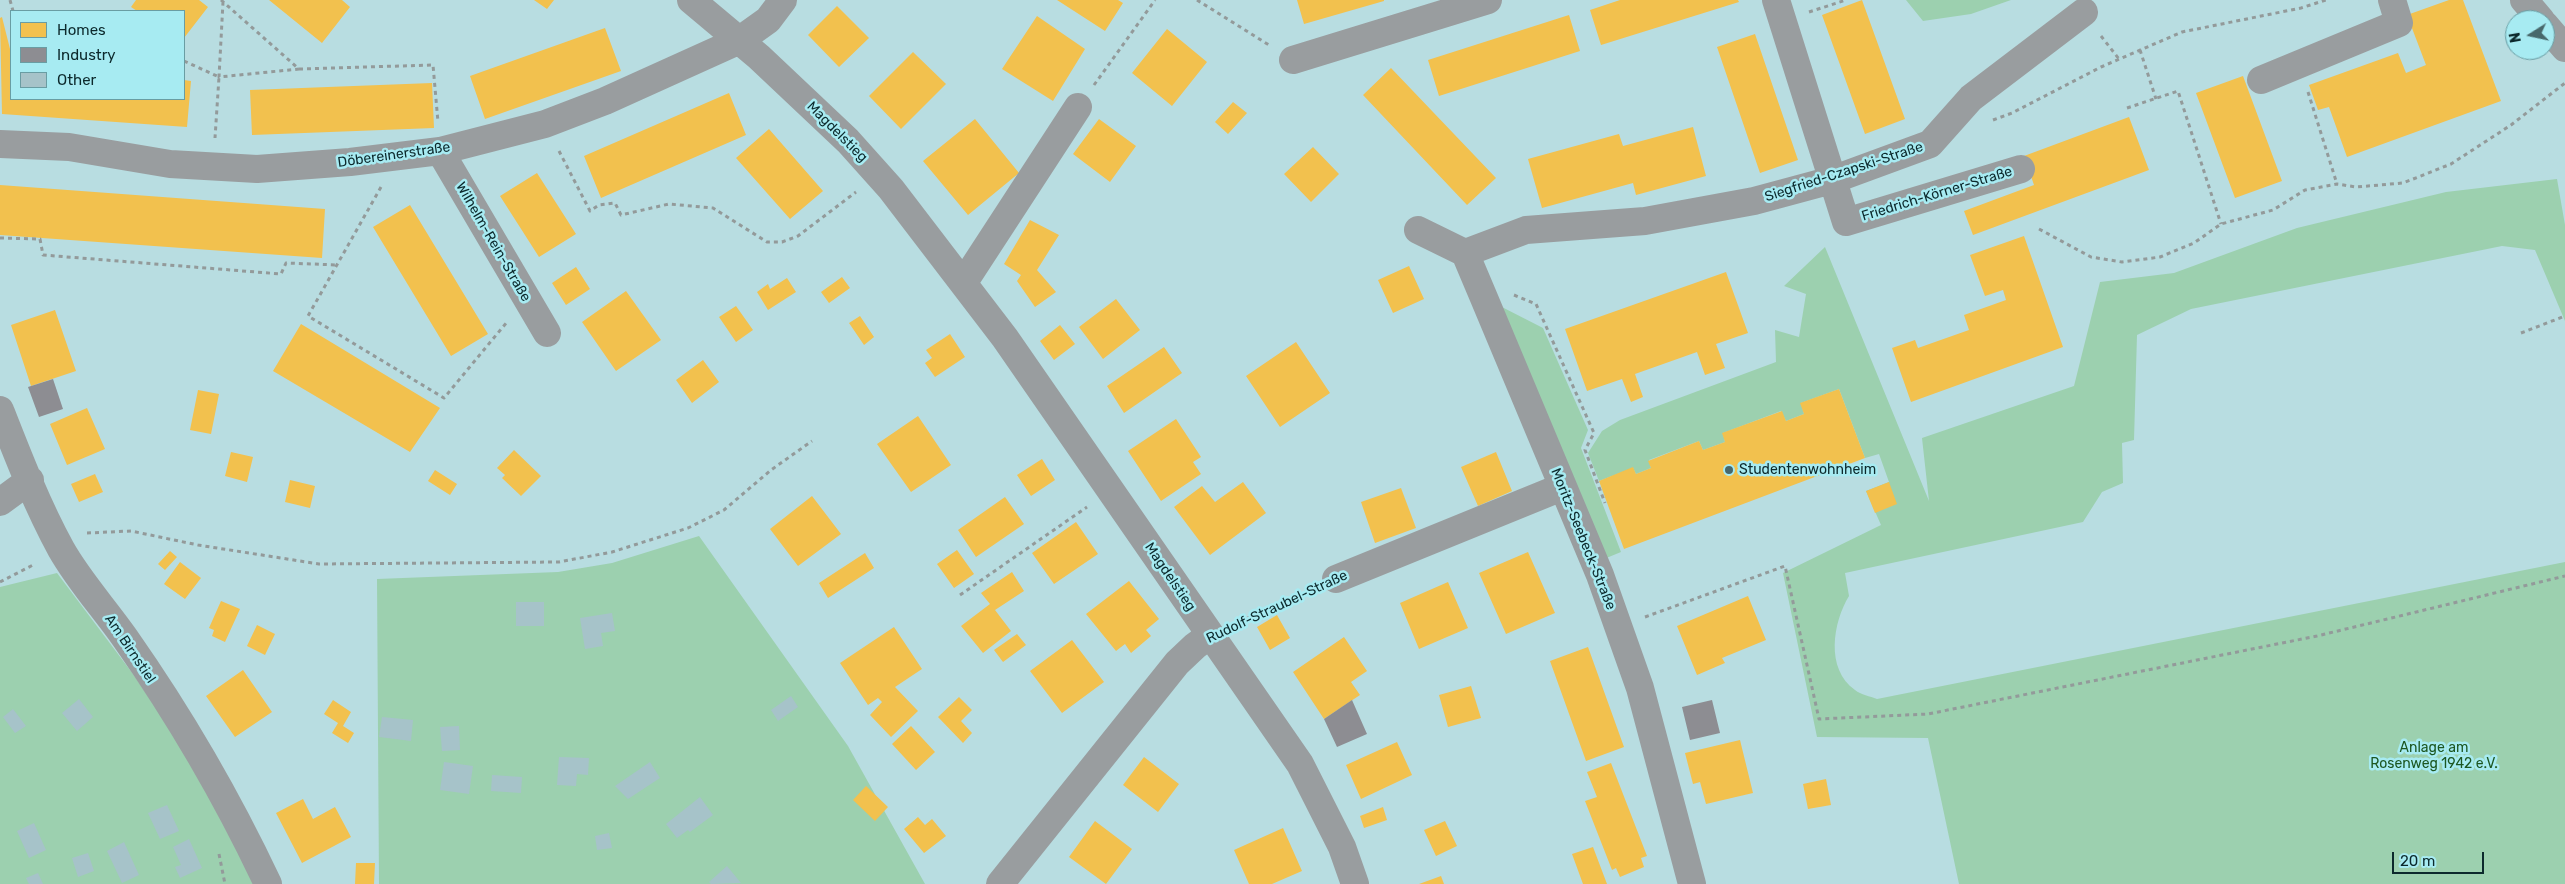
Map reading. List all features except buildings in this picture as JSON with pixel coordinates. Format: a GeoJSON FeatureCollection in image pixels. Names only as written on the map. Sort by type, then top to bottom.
{"type":"FeatureCollection","features":[{"type":"Feature","properties":{"kind":"street","name":"Magdelstieg"},"geometry":{"type":"LineString","coordinates":[[691,0],[740,40],[854,148],[891,189],[964,282],[1300,764],[1342,847],[1355,884]]}},
{"type":"Feature","properties":{"kind":"street","name":"Döbereinerstraße"},"geometry":{"type":"LineString","coordinates":[[0,144],[69,147],[170,164],[257,168],[350,162],[440,151],[546,124],[605,101],[740,40],[768,20],[783,0]]}},
{"type":"Feature","properties":{"kind":"street"},"geometry":{"type":"LineString","coordinates":[[1293,60],[1488,0]]}},
{"type":"Feature","properties":{"kind":"street"},"geometry":{"type":"LineString","coordinates":[[2261,80],[2399,23],[2392,0]]}},
{"type":"Feature","properties":{"kind":"street"},"geometry":{"type":"LineString","coordinates":[[2524,0],[2532,10]]}},
{"type":"Feature","properties":{"kind":"street","name":"Friedrich-Körner-Straße"},"geometry":{"type":"LineString","coordinates":[[1779,10],[1846,222],[2021,169]]}},
{"type":"Feature","properties":{"kind":"street","name":"Siegfried-Czapski-Straße"},"geometry":{"type":"LineString","coordinates":[[1465,253],[1526,230],[1645,221],[1754,202],[1832,180],[1930,144],[1971,98],[2084,12]]}},
{"type":"Feature","properties":{"kind":"street"},"geometry":{"type":"LineString","coordinates":[[2555,36],[2565,48]]}},
{"type":"Feature","properties":{"kind":"street"},"geometry":{"type":"LineString","coordinates":[[964,282],[1078,107]]}},
{"type":"Feature","properties":{"kind":"street","name":"Wilhelm-Rein-Straße"},"geometry":{"type":"LineString","coordinates":[[440,151],[526,300],[548,333]]}},
{"type":"Feature","properties":{"kind":"street"},"geometry":{"type":"LineString","coordinates":[[1418,230],[1465,253]]}},
{"type":"Feature","properties":{"kind":"street","name":"Moritz-Seebeck-Straße"},"geometry":{"type":"LineString","coordinates":[[1465,253],[1600,575],[1640,688],[1692,884]]}},
{"type":"Feature","properties":{"kind":"street","name":"Am Birnstiel"},"geometry":{"type":"LineString","coordinates":[[0,410],[59,544],[86,587],[125,638],[198,753],[247,838],[268,884]]}},
{"type":"Feature","properties":{"kind":"street"},"geometry":{"type":"LineString","coordinates":[[0,502],[30,480]]}},
{"type":"Feature","properties":{"kind":"street","name":"Rudolf-Straubel-Straße"},"geometry":{"type":"LineString","coordinates":[[1336,578],[1562,487]]}},
{"type":"Feature","properties":{"kind":"street","name":"Rudolf-Straubel-Straße"},"geometry":{"type":"LineString","coordinates":[[1000,884],[1177,663],[1210,635]]}},
{"type":"Feature","properties":{"kind":"path"},"geometry":{"type":"LineString","coordinates":[[1078,107],[1155,0]]}},
{"type":"Feature","properties":{"kind":"path"},"geometry":{"type":"LineString","coordinates":[[1196,0],[1293,60]]}},
{"type":"Feature","properties":{"kind":"path"},"geometry":{"type":"LineString","coordinates":[[1779,10],[1846,0]]}},
{"type":"Feature","properties":{"kind":"path"},"geometry":{"type":"LineString","coordinates":[[1985,124],[2012,113],[2101,67],[2182,32],[2301,8],[2326,0]]}},
{"type":"Feature","properties":{"kind":"path"},"geometry":{"type":"LineString","coordinates":[[222,1],[299,69]]}},
{"type":"Feature","properties":{"kind":"path"},"geometry":{"type":"LineString","coordinates":[[216,125],[222,1]]}},
{"type":"Feature","properties":{"kind":"path"},"geometry":{"type":"LineString","coordinates":[[2140,50],[2156,99]]}},
{"type":"Feature","properties":{"kind":"path"},"geometry":{"type":"LineString","coordinates":[[185,61],[219,77],[299,69],[433,65],[440,151]]}},
{"type":"Feature","properties":{"kind":"path"},"geometry":{"type":"LineString","coordinates":[[2299,64],[2337,184]]}},
{"type":"Feature","properties":{"kind":"path"},"geometry":{"type":"LineString","coordinates":[[2039,229],[2092,257],[2122,262],[2160,257],[2194,244],[2221,224],[2273,210],[2305,190],[2337,184],[2356,188],[2403,183],[2451,164],[2511,125],[2565,83]]}},
{"type":"Feature","properties":{"kind":"path"},"geometry":{"type":"LineString","coordinates":[[2127,108],[2178,92],[2221,224]]}},
{"type":"Feature","properties":{"kind":"path"},"geometry":{"type":"LineString","coordinates":[[558,150],[590,211],[599,205],[615,203],[621,215],[669,204],[713,208],[767,242],[782,242],[798,236],[863,187]]}},
{"type":"Feature","properties":{"kind":"path"},"geometry":{"type":"LineString","coordinates":[[382,186],[308,316],[444,398],[472,362],[526,300]]}},
{"type":"Feature","properties":{"kind":"path"},"geometry":{"type":"LineString","coordinates":[[0,238],[40,240],[43,255],[281,274],[286,262],[338,265]]}},
{"type":"Feature","properties":{"kind":"path"},"geometry":{"type":"LineString","coordinates":[[1484,298],[1504,290],[1536,304],[1594,433],[1585,450],[1608,512]]}},
{"type":"Feature","properties":{"kind":"path"},"geometry":{"type":"LineString","coordinates":[[2521,333],[2565,316]]}},
{"type":"Feature","properties":{"kind":"path"},"geometry":{"type":"LineString","coordinates":[[0,582],[59,544],[81,533],[131,531],[198,545],[319,564],[559,562],[612,552],[688,528],[724,510],[771,470],[812,441]]}},
{"type":"Feature","properties":{"kind":"path"},"geometry":{"type":"LineString","coordinates":[[960,595],[1110,490]]}},
{"type":"Feature","properties":{"kind":"path"},"geometry":{"type":"LineString","coordinates":[[1618,627],[1785,566],[1819,719],[1928,714],[2317,636],[2565,576]]}},
{"type":"Feature","properties":{"kind":"path","name":"Rudolf-Straubel-Straße"},"geometry":{"type":"LineString","coordinates":[[1210,635],[1336,578]]}},
{"type":"Feature","properties":{"kind":"green space"},"geometry":{"type":"Polygon","coordinates":[[[1906,0],[2011,0],[1971,14],[1923,21],[1906,0]]]}},
{"type":"Feature","properties":{"kind":"green space","name":"Anlage am Rosenweg 1942 e.V."},"geometry":{"type":"Polygon","coordinates":[[[2557,179],[2565,225],[2565,321],[2535,250],[2502,246],[2191,309],[2137,335],[2134,440],[2122,443],[2123,483],[2102,492],[2083,522],[1845,573],[1849,596],[1839,619],[1835,645],[1839,670],[1845,681],[1857,692],[1877,699],[2565,562],[2565,884],[1959,884],[1928,738],[1817,737],[1783,573],[1881,525],[1866,491],[1889,482],[1879,454],[1865,458],[1839,389],[1801,403],[1804,414],[1786,421],[1781,411],[1723,433],[1725,442],[1703,450],[1699,441],[1649,460],[1651,468],[1636,474],[1633,468],[1599,481],[1588,453],[1602,431],[1620,420],[1776,362],[1775,330],[1799,337],[1806,294],[1784,286],[1825,247],[1929,501],[1922,438],[2074,386],[2100,282],[2174,273],[2297,228],[2446,192],[2557,179]]]}},
{"type":"Feature","properties":{"kind":"green space"},"geometry":{"type":"Polygon","coordinates":[[[1496,304],[1543,328],[1588,430],[1581,448],[1621,552],[1604,559],[1496,304]]]}},
{"type":"Feature","properties":{"kind":"green space"},"geometry":{"type":"Polygon","coordinates":[[[699,536],[848,746],[925,884],[379,884],[377,579],[558,572],[612,563],[699,536]]]}},
{"type":"Feature","properties":{"kind":"green space"},"geometry":{"type":"Polygon","coordinates":[[[57,573],[133,674],[215,795],[260,884],[0,884],[0,587],[57,573]]]}},
{"type":"Feature","properties":{"kind":"place","name":"Studentenwohnheim"},"geometry":{"type":"Point","coordinates":[1729,470]}}]}
